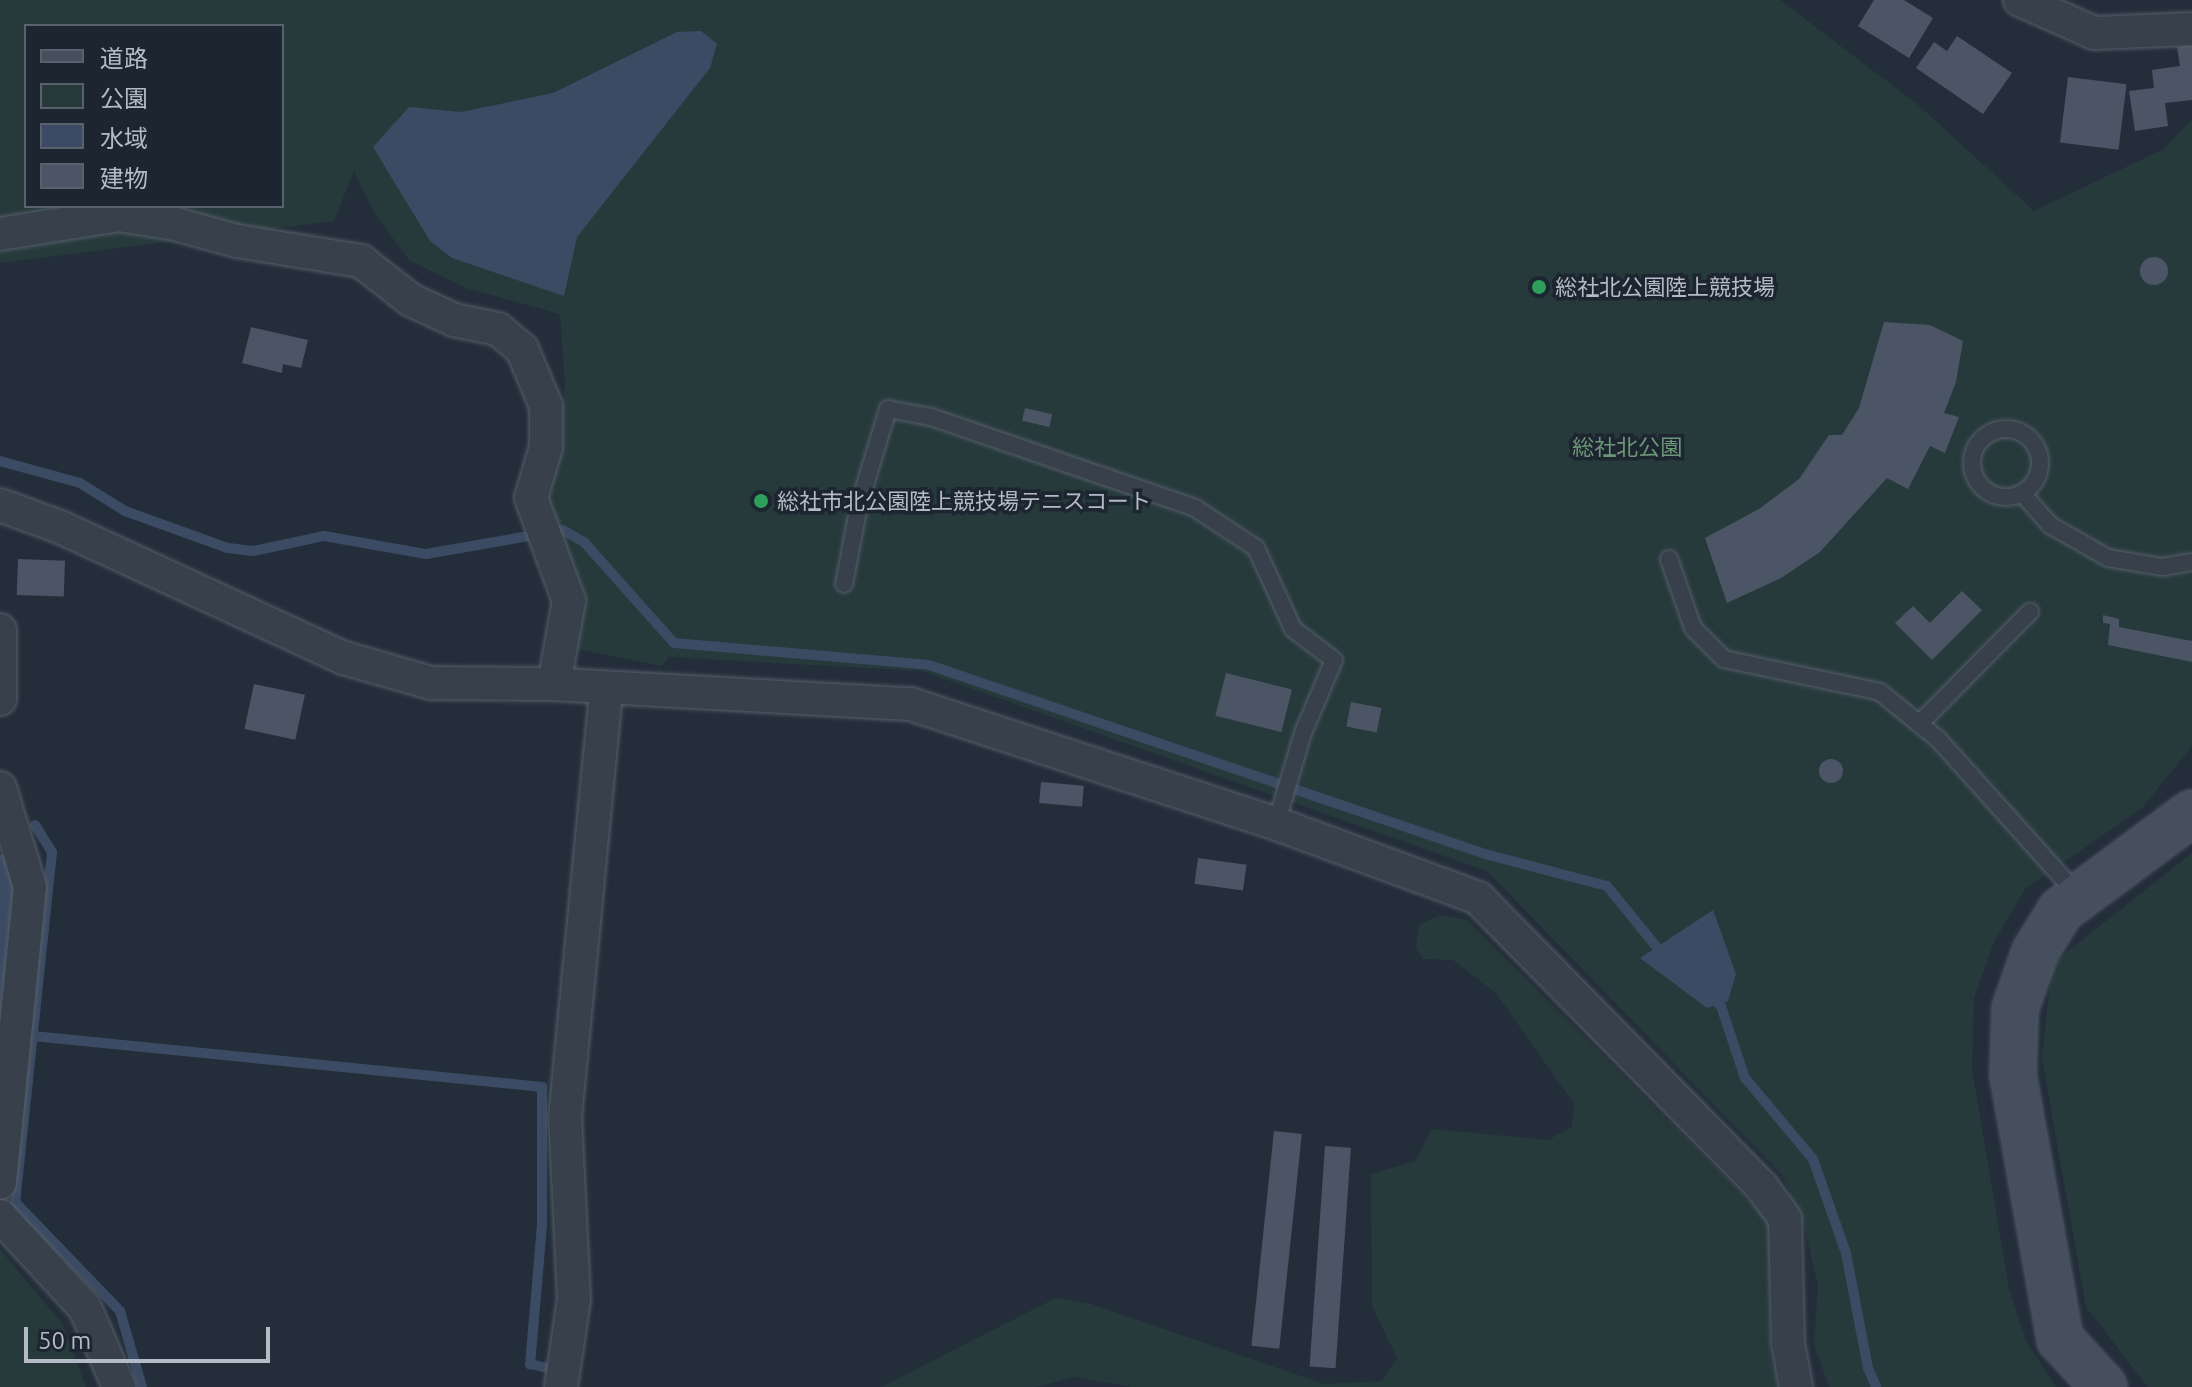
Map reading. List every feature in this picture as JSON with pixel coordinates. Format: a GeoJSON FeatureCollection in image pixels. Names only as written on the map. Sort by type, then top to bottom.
{"type":"FeatureCollection","features":[{"type":"Feature","properties":{"kind":"street"},"geometry":{"type":"LineString","coordinates":[[2020,0],[2094,33],[2192,29]]}},
{"type":"Feature","properties":{"kind":"street"},"geometry":{"type":"LineString","coordinates":[[0,234],[119,215],[175,224],[237,241],[361,261],[411,300],[454,320],[498,329],[522,349],[546,406],[546,447],[531,498],[569,601],[554,684]]}},
{"type":"Feature","properties":{"kind":"street"},"geometry":{"type":"LineString","coordinates":[[0,505],[60,527],[344,658],[431,683],[554,684],[606,690],[910,704],[1276,824],[1478,898],[1762,1187],[1785,1219],[1788,1343],[1796,1387]]}},
{"type":"Feature","properties":{"kind":"street"},"geometry":{"type":"LineString","coordinates":[[0,630],[0,699]]}},
{"type":"Feature","properties":{"kind":"street"},"geometry":{"type":"LineString","coordinates":[[563,1375],[574,1299],[565,1118],[606,690]]}},
{"type":"Feature","properties":{"kind":"street"},"geometry":{"type":"LineString","coordinates":[[0,788],[30,887],[0,1182]]}},
{"type":"Feature","properties":{"kind":"street"},"geometry":{"type":"LineString","coordinates":[[2104,1387],[2060,1339],[2013,1074],[2015,1009],[2024,979],[2047,929],[2077,894],[2192,813]]}},
{"type":"Feature","properties":{"kind":"street"},"geometry":{"type":"LineString","coordinates":[[0,1216],[85,1308],[119,1387]]}},
{"type":"Feature","properties":{"kind":"lane"},"geometry":{"type":"LineString","coordinates":[[844,584],[859,505],[888,409],[931,417],[1195,508],[1256,548],[1293,629],[1334,660],[1276,824]]}},
{"type":"Feature","properties":{"kind":"lane"},"geometry":{"type":"LineString","coordinates":[[2022,493],[2040,466],[2034,445],[2005,429],[1985,437],[1973,455],[1974,477],[1989,493],[2022,493],[2050,525],[2108,558],[2163,567],[2192,562]]}},
{"type":"Feature","properties":{"kind":"lane"},"geometry":{"type":"LineString","coordinates":[[1669,559],[1693,628],[1724,659],[1880,692],[1919,724],[2002,807],[2077,894]]}},
{"type":"Feature","properties":{"kind":"lane"},"geometry":{"type":"LineString","coordinates":[[1919,724],[2030,612]]}},
{"type":"Feature","properties":{"kind":"green space","name":"総社北公園"},"geometry":{"type":"Polygon","coordinates":[[[0,0],[1780,0],[1917,104],[2034,211],[2164,149],[2192,119],[2192,746],[2142,808],[2025,889],[1993,944],[1974,998],[1972,1069],[2009,1289],[2026,1341],[2056,1387],[1829,1387],[1814,1344],[1818,1285],[1804,1226],[1782,1175],[1487,871],[922,671],[669,657],[661,666],[572,648],[547,517],[565,385],[560,314],[466,288],[409,260],[375,214],[354,171],[334,221],[0,263],[0,0]]]}},
{"type":"Feature","properties":{"kind":"green space"},"geometry":{"type":"Polygon","coordinates":[[[2192,853],[2192,1387],[2148,1387],[2086,1307],[2042,1059],[2052,964],[2192,853]]]}},
{"type":"Feature","properties":{"kind":"green space"},"geometry":{"type":"Polygon","coordinates":[[[1440,915],[1467,920],[1770,1222],[1770,1352],[1779,1387],[1132,1387],[1075,1377],[1035,1387],[881,1387],[1056,1298],[1091,1304],[1324,1384],[1382,1381],[1397,1358],[1372,1306],[1371,1174],[1416,1161],[1432,1129],[1548,1140],[1572,1127],[1574,1104],[1496,993],[1453,960],[1423,959],[1416,948],[1419,925],[1440,915]]]}},
{"type":"Feature","properties":{"kind":"green space"},"geometry":{"type":"Polygon","coordinates":[[[0,1249],[63,1325],[86,1387],[0,1387],[0,1249]]]}},
{"type":"Feature","properties":{"kind":"water"},"geometry":{"type":"Polygon","coordinates":[[[701,31],[717,44],[710,68],[577,237],[564,296],[452,258],[430,241],[373,147],[409,107],[461,112],[553,93],[677,32],[701,31]]]}},
{"type":"Feature","properties":{"kind":"water"},"geometry":{"type":"Polygon","coordinates":[[[12,853],[18,881],[0,1036],[0,855],[12,853]]]}},
{"type":"Feature","properties":{"kind":"water"},"geometry":{"type":"Polygon","coordinates":[[[1713,910],[1736,974],[1728,1001],[1707,1008],[1640,958],[1713,910]]]}},
{"type":"Feature","properties":{"kind":"building"},"geometry":{"type":"Polygon","coordinates":[[[1874,0],[1904,0],[1933,18],[1909,58],[1858,26],[1874,0]]]}},
{"type":"Feature","properties":{"kind":"building"},"geometry":{"type":"Polygon","coordinates":[[[1957,36],[2012,73],[1983,114],[1916,68],[1934,42],[1947,51],[1957,36]]]}},
{"type":"Feature","properties":{"kind":"building"},"geometry":{"type":"Polygon","coordinates":[[[2192,45],[2192,100],[2165,103],[2168,126],[2135,131],[2129,91],[2154,88],[2152,70],[2180,66],[2177,47],[2192,45]]]}},
{"type":"Feature","properties":{"kind":"building"},"geometry":{"type":"Polygon","coordinates":[[[2068,77],[2127,84],[2119,150],[2060,143],[2068,77]]]}},
{"type":"Feature","properties":{"kind":"building"},"geometry":{"type":"Polygon","coordinates":[[[2154,257],[2164,261],[2168,271],[2164,281],[2154,285],[2144,281],[2140,271],[2144,261],[2154,257]]]}},
{"type":"Feature","properties":{"kind":"building"},"geometry":{"type":"Polygon","coordinates":[[[1884,322],[1930,325],[1963,341],[1956,382],[1944,413],[1959,417],[1945,453],[1930,446],[1908,489],[1887,478],[1820,552],[1781,578],[1727,603],[1705,538],[1759,509],[1799,479],[1829,435],[1842,435],[1859,408],[1884,322]]]}},
{"type":"Feature","properties":{"kind":"building"},"geometry":{"type":"Polygon","coordinates":[[[251,327],[308,340],[301,368],[283,364],[282,373],[242,363],[251,327]]]}},
{"type":"Feature","properties":{"kind":"building"},"geometry":{"type":"Polygon","coordinates":[[[1025,408],[1052,414],[1049,427],[1022,421],[1025,408]]]}},
{"type":"Feature","properties":{"kind":"building"},"geometry":{"type":"Polygon","coordinates":[[[18,559],[65,561],[64,597],[17,595],[18,559]]]}},
{"type":"Feature","properties":{"kind":"building"},"geometry":{"type":"Polygon","coordinates":[[[1962,591],[1982,610],[1932,660],[1895,623],[1913,606],[1930,623],[1962,591]]]}},
{"type":"Feature","properties":{"kind":"building"},"geometry":{"type":"Polygon","coordinates":[[[2103,615],[2119,619],[2119,627],[2192,641],[2192,662],[2108,645],[2110,624],[2103,623],[2103,615]]]}},
{"type":"Feature","properties":{"kind":"building"},"geometry":{"type":"Polygon","coordinates":[[[1226,673],[1292,689],[1281,732],[1215,716],[1226,673]]]}},
{"type":"Feature","properties":{"kind":"building"},"geometry":{"type":"Polygon","coordinates":[[[254,684],[305,695],[295,740],[244,729],[254,684]]]}},
{"type":"Feature","properties":{"kind":"building"},"geometry":{"type":"Polygon","coordinates":[[[1351,702],[1381,708],[1377,732],[1346,727],[1351,702]]]}},
{"type":"Feature","properties":{"kind":"building"},"geometry":{"type":"Polygon","coordinates":[[[1831,759],[1842,766],[1843,771],[1836,782],[1831,783],[1820,776],[1819,771],[1826,760],[1831,759]]]}},
{"type":"Feature","properties":{"kind":"building"},"geometry":{"type":"Polygon","coordinates":[[[1041,782],[1084,786],[1082,807],[1039,803],[1041,782]]]}},
{"type":"Feature","properties":{"kind":"building"},"geometry":{"type":"Polygon","coordinates":[[[1198,858],[1247,865],[1243,891],[1194,884],[1198,858]]]}},
{"type":"Feature","properties":{"kind":"building"},"geometry":{"type":"Polygon","coordinates":[[[1274,1131],[1302,1134],[1279,1349],[1251,1346],[1274,1131]]]}},
{"type":"Feature","properties":{"kind":"building"},"geometry":{"type":"Polygon","coordinates":[[[1325,1146],[1351,1148],[1336,1368],[1310,1366],[1325,1146]]]}},
{"type":"Feature","properties":{"kind":"waterway"},"geometry":{"type":"LineString","coordinates":[[0,461],[80,483],[125,511],[228,548],[253,551],[324,536],[426,554],[563,530],[584,542],[674,643],[929,665],[1485,854],[1607,886],[1665,957]]}},
{"type":"Feature","properties":{"kind":"waterway"},"geometry":{"type":"LineString","coordinates":[[35,825],[52,852],[15,1202],[120,1311],[142,1387]]}},
{"type":"Feature","properties":{"kind":"waterway"},"geometry":{"type":"LineString","coordinates":[[1710,997],[1721,1006],[1745,1078],[1813,1159],[1846,1253],[1868,1368],[1876,1387]]}},
{"type":"Feature","properties":{"kind":"waterway"},"geometry":{"type":"LineString","coordinates":[[33,1036],[542,1087],[542,1225],[530,1364],[560,1371]]}},
{"type":"Feature","properties":{"kind":"place","name":"総社北公園陸上競技場"},"geometry":{"type":"Point","coordinates":[1539,287]}},
{"type":"Feature","properties":{"kind":"place","name":"総社市北公園陸上競技場テニスコート"},"geometry":{"type":"Point","coordinates":[761,501]}}]}
